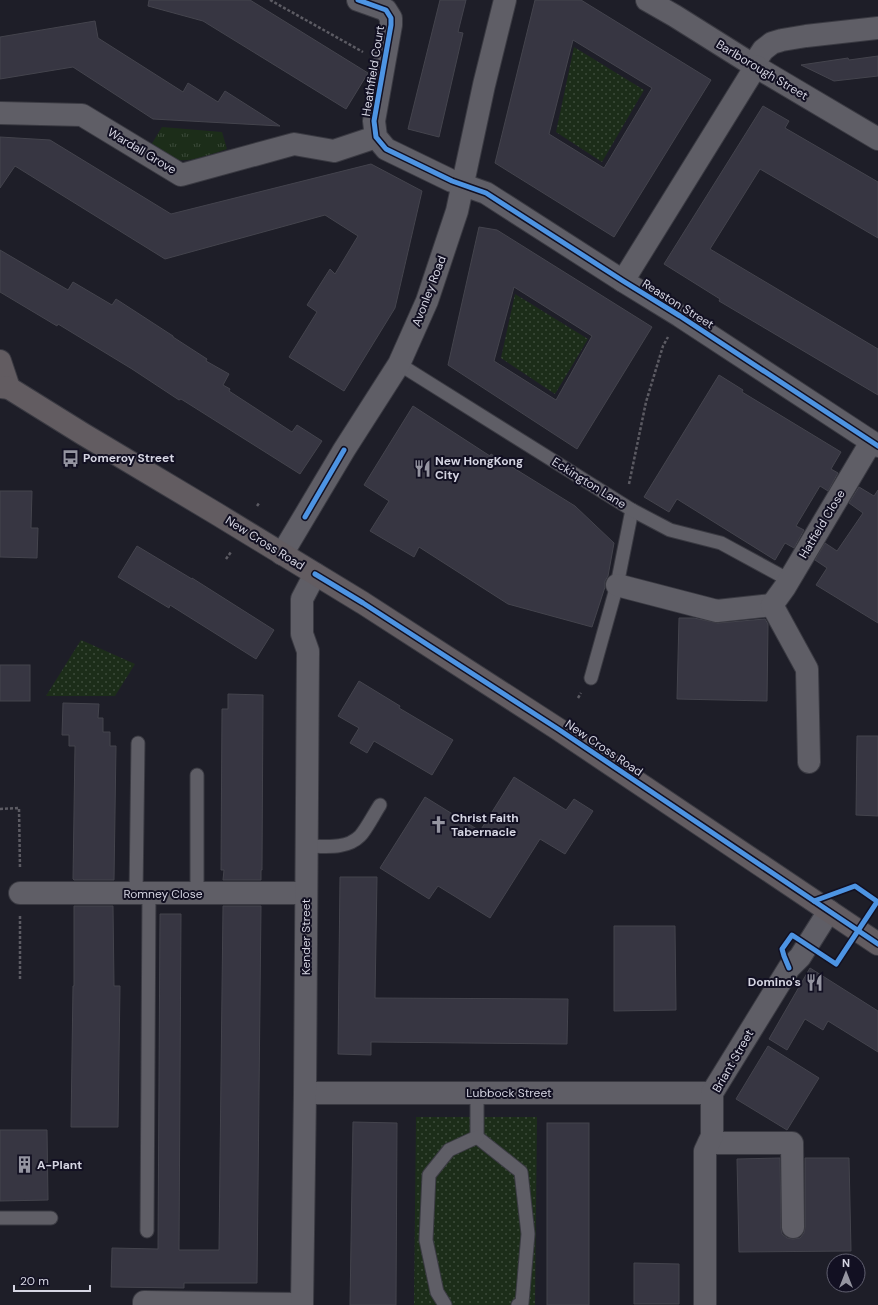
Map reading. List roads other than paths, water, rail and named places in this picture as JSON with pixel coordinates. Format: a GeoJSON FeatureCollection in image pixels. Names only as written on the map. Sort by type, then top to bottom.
{"type":"FeatureCollection","features":[{"type":"Feature","properties":{"kind":"highway","name":"New Cross Road"},"geometry":{"type":"LineString","coordinates":[[0,361],[4,388],[363,603],[558,730],[878,944]]}},
{"type":"Feature","properties":{"kind":"street","name":"Heathfield Court"},"geometry":{"type":"LineString","coordinates":[[358,0],[386,10],[391,18],[385,62],[374,121],[376,137]]}},
{"type":"Feature","properties":{"kind":"street","name":"Avonley Road"},"geometry":{"type":"LineString","coordinates":[[282,554],[344,450],[399,364],[427,301],[457,211],[484,85],[505,0]]}},
{"type":"Feature","properties":{"kind":"street","name":"Barlborough Street"},"geometry":{"type":"LineString","coordinates":[[647,0],[754,66],[878,139]]}},
{"type":"Feature","properties":{"kind":"street"},"geometry":{"type":"LineString","coordinates":[[623,281],[764,50],[772,43],[782,40],[878,28]]}},
{"type":"Feature","properties":{"kind":"street","name":"Wardall Grove"},"geometry":{"type":"LineString","coordinates":[[0,113],[82,115],[181,175],[294,144],[334,151],[376,137]]}},
{"type":"Feature","properties":{"kind":"street"},"geometry":{"type":"LineString","coordinates":[[376,137],[386,149],[463,185]]}},
{"type":"Feature","properties":{"kind":"street","name":"Reaston Street"},"geometry":{"type":"LineString","coordinates":[[463,185],[486,194],[680,316],[874,444]]}},
{"type":"Feature","properties":{"kind":"street","name":"Hatfield Close"},"geometry":{"type":"LineString","coordinates":[[772,605],[874,444]]}},
{"type":"Feature","properties":{"kind":"street","name":"Kender Street"},"geometry":{"type":"LineString","coordinates":[[302,1304],[308,651],[302,634],[302,599],[315,574]]}},
{"type":"Feature","properties":{"kind":"street"},"geometry":{"type":"LineString","coordinates":[[617,586],[717,611],[772,605],[807,669],[809,762]]}},
{"type":"Feature","properties":{"kind":"street","name":"Romney Close"},"geometry":{"type":"LineString","coordinates":[[20,893],[306,893]]}},
{"type":"Feature","properties":{"kind":"street","name":"Briant Street"},"geometry":{"type":"LineString","coordinates":[[705,1305],[705,1151],[712,1136],[712,1093],[789,968],[800,957],[829,911]]}},
{"type":"Feature","properties":{"kind":"street","name":"Lubbock Street"},"geometry":{"type":"LineString","coordinates":[[305,1093],[712,1093]]}},
{"type":"Feature","properties":{"kind":"street"},"geometry":{"type":"LineString","coordinates":[[709,1143],[792,1143],[793,1227]]}},
{"type":"Feature","properties":{"kind":"street"},"geometry":{"type":"LineString","coordinates":[[144,1305],[144,1302],[302,1304]]}},
{"type":"Feature","properties":{"kind":"lane","name":"Eckington Lane"},"geometry":{"type":"LineString","coordinates":[[399,364],[627,507],[617,586],[591,678]]}},
{"type":"Feature","properties":{"kind":"lane"},"geometry":{"type":"LineString","coordinates":[[627,507],[670,530],[720,543],[789,580]]}},
{"type":"Feature","properties":{"kind":"lane"},"geometry":{"type":"LineString","coordinates":[[138,744],[142,894],[147,1231]]}},
{"type":"Feature","properties":{"kind":"lane"},"geometry":{"type":"LineString","coordinates":[[197,775],[197,893]]}},
{"type":"Feature","properties":{"kind":"lane"},"geometry":{"type":"LineString","coordinates":[[306,846],[337,846],[350,843],[360,836],[380,805]]}},
{"type":"Feature","properties":{"kind":"lane"},"geometry":{"type":"LineString","coordinates":[[476,1137],[477,1093]]}},
{"type":"Feature","properties":{"kind":"lane"},"geometry":{"type":"LineString","coordinates":[[445,1305],[437,1292],[426,1240],[429,1175],[449,1150],[476,1137]]}},
{"type":"Feature","properties":{"kind":"lane"},"geometry":{"type":"LineString","coordinates":[[476,1137],[520,1172],[528,1234],[522,1303],[518,1305]]}},
{"type":"Feature","properties":{"kind":"lane"},"geometry":{"type":"LineString","coordinates":[[0,1218],[51,1218]]}},
{"type":"Feature","properties":{"kind":"place","name":"Pomeroy Street"},"geometry":{"type":"Point","coordinates":[70,458]}},
{"type":"Feature","properties":{"kind":"place","name":"New HongKong City"},"geometry":{"type":"Point","coordinates":[422,468]}},
{"type":"Feature","properties":{"kind":"place","name":"Christ Faith Tabernacle"},"geometry":{"type":"Point","coordinates":[438,825]}},
{"type":"Feature","properties":{"kind":"place","name":"Domino's"},"geometry":{"type":"Point","coordinates":[814,982]}},
{"type":"Feature","properties":{"kind":"place","name":"A-Plant"},"geometry":{"type":"Point","coordinates":[24,1165]}}]}
